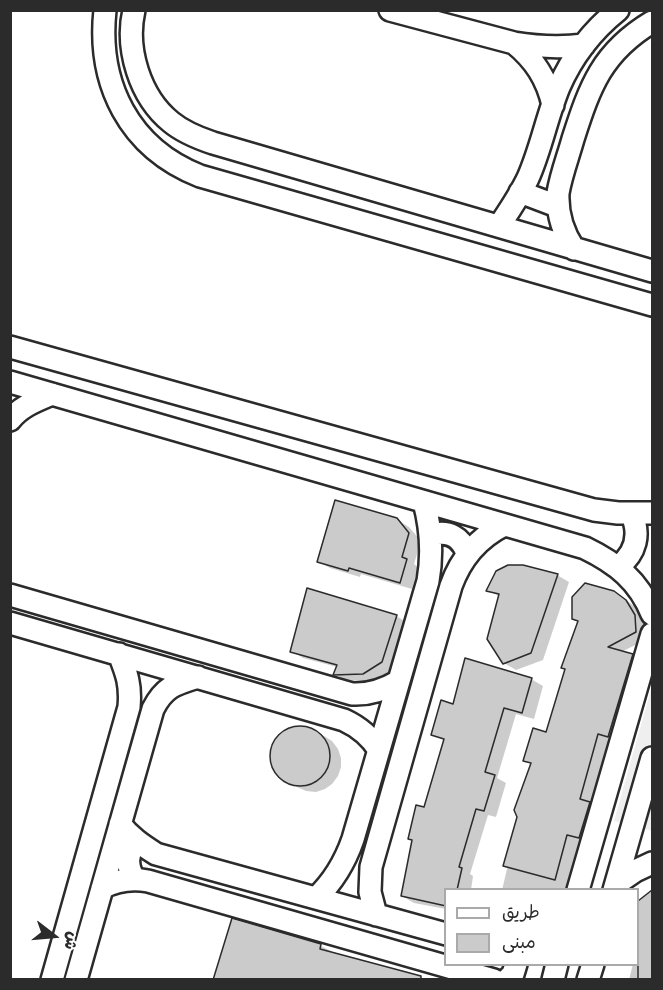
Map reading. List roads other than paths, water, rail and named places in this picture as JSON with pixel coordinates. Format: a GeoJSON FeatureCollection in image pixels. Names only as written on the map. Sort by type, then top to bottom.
{"type":"FeatureCollection","features":[{"type":"Feature","properties":{"kind":"street"},"geometry":{"type":"LineString","coordinates":[[105,10],[103,28],[106,65],[118,100],[137,132],[164,157],[180,167],[200,176],[652,305]]}},
{"type":"Feature","properties":{"kind":"street"},"geometry":{"type":"LineString","coordinates":[[134,10],[131,36],[134,56],[146,91],[156,108],[170,122],[187,133],[213,143],[652,271]]}},
{"type":"Feature","properties":{"kind":"street"},"geometry":{"type":"LineString","coordinates":[[454,10],[457,19],[466,30]]}},
{"type":"Feature","properties":{"kind":"street"},"geometry":{"type":"LineString","coordinates":[[500,226],[528,177],[559,86],[569,67],[584,45],[618,10]]}},
{"type":"Feature","properties":{"kind":"street"},"geometry":{"type":"LineString","coordinates":[[392,11],[514,43],[549,47],[584,45]]}},
{"type":"Feature","properties":{"kind":"street"},"geometry":{"type":"LineString","coordinates":[[574,249],[562,229],[557,206],[560,181],[582,110],[600,71],[627,39],[652,22]]}},
{"type":"Feature","properties":{"kind":"street"},"geometry":{"type":"LineString","coordinates":[[514,43],[540,70],[553,105]]}},
{"type":"Feature","properties":{"kind":"street"},"geometry":{"type":"LineString","coordinates":[[357,220],[367,188]]}},
{"type":"Feature","properties":{"kind":"street"},"geometry":{"type":"LineString","coordinates":[[520,192],[557,206]]}},
{"type":"Feature","properties":{"kind":"street"},"geometry":{"type":"LineString","coordinates":[[10,347],[594,510],[652,513]]}},
{"type":"Feature","properties":{"kind":"street"},"geometry":{"type":"LineString","coordinates":[[107,410],[117,376]]}},
{"type":"Feature","properties":{"kind":"street"},"geometry":{"type":"LineString","coordinates":[[10,382],[585,548],[618,567],[640,592],[652,615]]}},
{"type":"Feature","properties":{"kind":"street"},"geometry":{"type":"LineString","coordinates":[[12,415],[29,404],[52,394]]}},
{"type":"Feature","properties":{"kind":"street"},"geometry":{"type":"LineString","coordinates":[[316,898],[334,878],[353,839],[428,581],[431,565],[431,535],[424,502]]}},
{"type":"Feature","properties":{"kind":"street"},"geometry":{"type":"LineString","coordinates":[[618,567],[630,556],[634,548],[635,522],[631,513]]}},
{"type":"Feature","properties":{"kind":"street"},"geometry":{"type":"LineString","coordinates":[[376,915],[370,892],[371,867],[452,586],[460,564],[467,554],[484,537],[504,525]]}},
{"type":"Feature","properties":{"kind":"street"},"geometry":{"type":"LineString","coordinates":[[431,535],[438,533],[452,535],[462,542],[467,554]]}},
{"type":"Feature","properties":{"kind":"street"},"geometry":{"type":"LineString","coordinates":[[10,595],[352,694],[377,692],[399,681]]}},
{"type":"Feature","properties":{"kind":"street"},"geometry":{"type":"LineString","coordinates":[[10,622],[344,720],[362,730],[379,750]]}},
{"type":"Feature","properties":{"kind":"street"},"geometry":{"type":"LineString","coordinates":[[579,888],[644,694],[652,634]]}},
{"type":"Feature","properties":{"kind":"street"},"geometry":{"type":"LineString","coordinates":[[52,980],[126,722],[130,688],[119,654]]}},
{"type":"Feature","properties":{"kind":"street"},"geometry":{"type":"LineString","coordinates":[[76,980],[148,723],[159,698],[168,688],[198,677]]}},
{"type":"Feature","properties":{"kind":"street"},"geometry":{"type":"LineString","coordinates":[[130,688],[147,688],[159,698]]}},
{"type":"Feature","properties":{"kind":"street"},"geometry":{"type":"LineString","coordinates":[[344,720],[352,710],[352,694]]}},
{"type":"Feature","properties":{"kind":"street"},"geometry":{"type":"LineString","coordinates":[[615,887],[652,760]]}},
{"type":"Feature","properties":{"kind":"street"},"geometry":{"type":"LineString","coordinates":[[120,824],[137,842],[156,854],[444,933]]}},
{"type":"Feature","properties":{"kind":"street"},"geometry":{"type":"LineString","coordinates":[[134,878],[130,873],[128,859],[129,853],[137,842]]}},
{"type":"Feature","properties":{"kind":"street"},"geometry":{"type":"LineString","coordinates":[[345,859],[346,869],[354,876],[364,874],[371,867]]}},
{"type":"Feature","properties":{"kind":"street"},"geometry":{"type":"LineString","coordinates":[[615,887],[635,871],[652,863]]}},
{"type":"Feature","properties":{"kind":"street"},"geometry":{"type":"LineString","coordinates":[[102,888],[119,880],[134,878],[148,880],[444,966]]}},
{"type":"Feature","properties":{"kind":"street"},"geometry":{"type":"LineString","coordinates":[[446,966],[494,980]]}},
{"type":"Feature","properties":{"kind":"street"},"geometry":{"type":"LineString","coordinates":[[507,980],[513,974],[515,966]]}}]}
